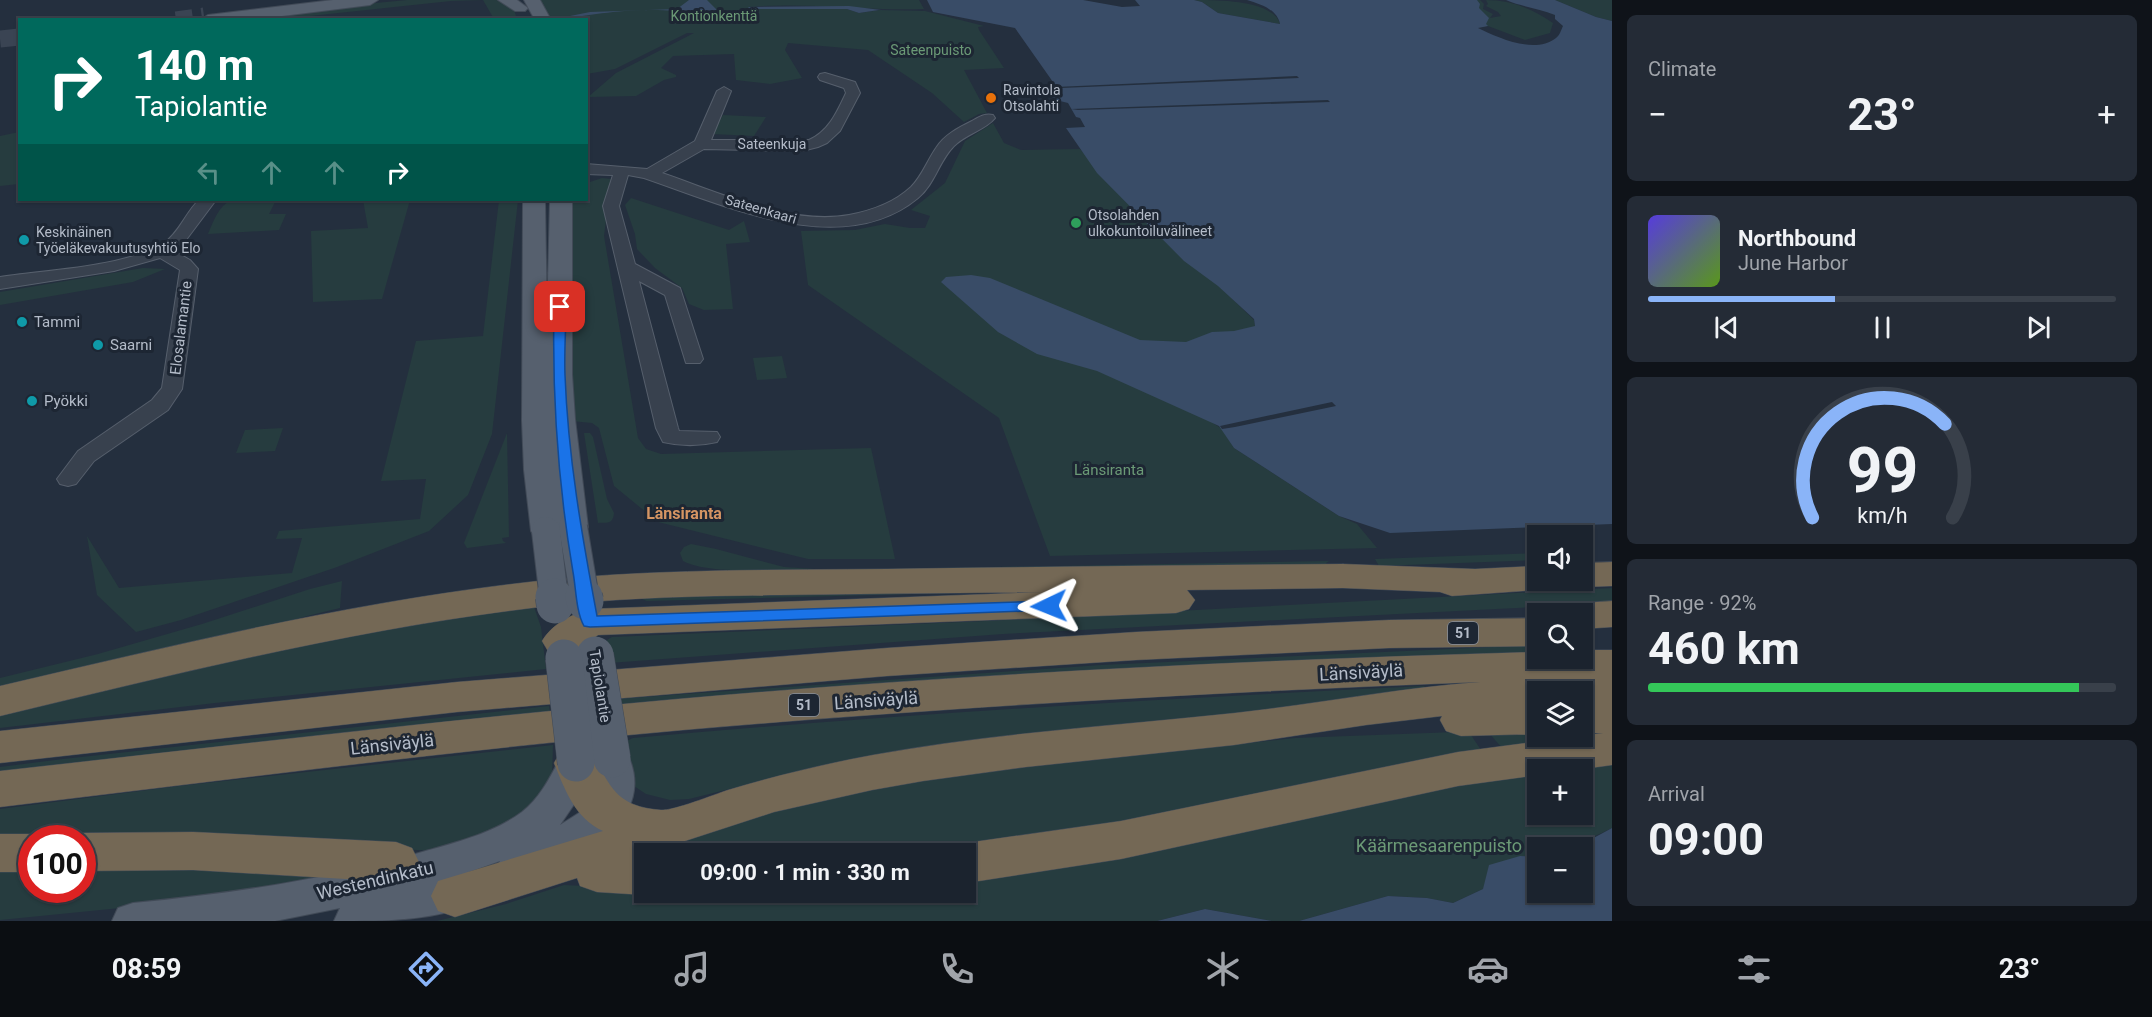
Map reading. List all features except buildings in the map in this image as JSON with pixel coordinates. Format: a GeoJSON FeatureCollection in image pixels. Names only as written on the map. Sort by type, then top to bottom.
{"type":"FeatureCollection","features":[{"type":"Feature","properties":{"kind":"highway"},"geometry":{"type":"LineString","coordinates":[[1593,575],[1612,574]]}},
{"type":"Feature","properties":{"kind":"highway"},"geometry":{"type":"LineString","coordinates":[[0,702],[245,643],[343,623],[428,608],[569,591],[682,584],[1343,576],[1473,581]]}},
{"type":"Feature","properties":{"kind":"highway"},"geometry":{"type":"LineString","coordinates":[[575,630],[1353,591],[1527,579]]}},
{"type":"Feature","properties":{"kind":"highway"},"geometry":{"type":"LineString","coordinates":[[1593,615],[1612,614]]}},
{"type":"Feature","properties":{"kind":"highway"},"geometry":{"type":"LineString","coordinates":[[1389,634],[1527,621]]}},
{"type":"Feature","properties":{"kind":"highway"},"geometry":{"type":"LineString","coordinates":[[1593,632],[1612,631]]}},
{"type":"Feature","properties":{"kind":"highway","name":"51"},"geometry":{"type":"LineString","coordinates":[[0,747],[458,696],[678,677],[1136,646],[1389,634],[1527,632]]}},
{"type":"Feature","properties":{"kind":"highway","name":"Länsiväylä"},"geometry":{"type":"LineString","coordinates":[[0,789],[462,736],[680,715],[885,699],[1152,682],[1403,670],[1612,664]]}},
{"type":"Feature","properties":{"kind":"highway"},"geometry":{"type":"LineString","coordinates":[[1593,690],[1612,689]]}},
{"type":"Feature","properties":{"kind":"highway"},"geometry":{"type":"LineString","coordinates":[[455,896],[559,867],[661,829],[793,790],[896,769],[1009,753],[1237,728],[1366,709],[1527,695]]}},
{"type":"Feature","properties":{"kind":"highway"},"geometry":{"type":"LineString","coordinates":[[1593,717],[1612,717]]}},
{"type":"Feature","properties":{"kind":"highway"},"geometry":{"type":"LineString","coordinates":[[1237,728],[1527,718]]}},
{"type":"Feature","properties":{"kind":"highway"},"geometry":{"type":"LineString","coordinates":[[976,862],[1121,840],[1458,769],[1612,748]]}},
{"type":"Feature","properties":{"kind":"highway"},"geometry":{"type":"LineString","coordinates":[[594,761],[584,786],[594,801],[607,813],[661,829]]}},
{"type":"Feature","properties":{"kind":"highway"},"geometry":{"type":"LineString","coordinates":[[96,852],[193,851],[396,862]]}},
{"type":"Feature","properties":{"kind":"highway"},"geometry":{"type":"LineString","coordinates":[[0,853],[18,853]]}},
{"type":"Feature","properties":{"kind":"highway"},"geometry":{"type":"LineString","coordinates":[[597,872],[634,874]]}},
{"type":"Feature","properties":{"kind":"main road"},"geometry":{"type":"LineString","coordinates":[[206,18],[347,0]]}},
{"type":"Feature","properties":{"kind":"main road"},"geometry":{"type":"LineString","coordinates":[[206,18],[370,0]]}},
{"type":"Feature","properties":{"kind":"main road"},"geometry":{"type":"LineString","coordinates":[[506,0],[524,7],[540,18]]}},
{"type":"Feature","properties":{"kind":"main road","name":"Tapiolantie"},"geometry":{"type":"LineString","coordinates":[[534,201],[538,470],[559,529],[594,761]]}},
{"type":"Feature","properties":{"kind":"main road","name":"Tapiolantie"},"geometry":{"type":"LineString","coordinates":[[559,529],[562,430],[559,374],[561,201]]}},
{"type":"Feature","properties":{"kind":"main road","name":"Westendinkatu"},"geometry":{"type":"LineString","coordinates":[[133,921],[248,907],[318,894],[414,873],[488,849],[521,832],[540,818],[594,761]]}},
{"type":"Feature","properties":{"kind":"main road"},"geometry":{"type":"LineString","coordinates":[[355,921],[455,896],[574,835],[607,813]]}},
{"type":"Feature","properties":{"kind":"street","name":"Sateenkuja"},"geometry":{"type":"LineString","coordinates":[[701,144],[802,146],[819,143],[834,130],[853,93],[850,86],[825,77]]}},
{"type":"Feature","properties":{"kind":"street"},"geometry":{"type":"LineString","coordinates":[[650,174],[701,144],[724,91]]}},
{"type":"Feature","properties":{"kind":"street","name":"Sateenkaari"},"geometry":{"type":"LineString","coordinates":[[588,169],[650,174],[780,217],[819,221],[853,219],[881,212],[909,196],[925,183],[944,148],[950,142],[988,118]]}},
{"type":"Feature","properties":{"kind":"street"},"geometry":{"type":"LineString","coordinates":[[614,170],[611,206],[669,433],[676,438],[710,437]]}},
{"type":"Feature","properties":{"kind":"street","name":"Sateenkaari"},"geometry":{"type":"LineString","coordinates":[[588,174],[614,170]]}},
{"type":"Feature","properties":{"kind":"street"},"geometry":{"type":"LineString","coordinates":[[0,282],[130,261],[161,251],[178,238],[197,210],[207,201]]}},
{"type":"Feature","properties":{"kind":"street","name":"Elosalamantie"},"geometry":{"type":"LineString","coordinates":[[68,479],[86,456],[160,405],[172,388],[189,269],[161,251]]}},
{"type":"Feature","properties":{"kind":"street"},"geometry":{"type":"LineString","coordinates":[[626,267],[673,292],[693,359]]}},
{"type":"Feature","properties":{"kind":"green space"},"geometry":{"type":"Polygon","coordinates":[[[407,0],[483,0],[451,1],[291,18],[290,15],[324,8],[407,0]]]}},
{"type":"Feature","properties":{"kind":"green space"},"geometry":{"type":"Polygon","coordinates":[[[483,0],[498,0],[514,10],[517,18],[493,18],[483,0]]]}},
{"type":"Feature","properties":{"kind":"green space"},"geometry":{"type":"Polygon","coordinates":[[[538,0],[919,0],[924,9],[792,5],[748,7],[847,9],[859,13],[880,10],[925,11],[984,26],[978,27],[979,30],[1004,68],[964,70],[987,113],[979,114],[964,122],[932,93],[868,50],[788,43],[785,50],[802,78],[770,84],[736,80],[734,54],[673,56],[661,68],[676,77],[664,80],[636,96],[588,97],[616,73],[694,33],[687,33],[615,69],[588,74],[588,18],[548,18],[538,0]]]}},
{"type":"Feature","properties":{"kind":"green space"},"geometry":{"type":"Polygon","coordinates":[[[1194,0],[1230,1],[1256,6],[1275,16],[1280,24],[1218,13],[1202,2],[1194,0]]]}},
{"type":"Feature","properties":{"kind":"green space"},"geometry":{"type":"Polygon","coordinates":[[[1476,0],[1480,0],[1484,4],[1483,9],[1493,14],[1490,18],[1501,16],[1486,6],[1488,4],[1486,0],[1513,4],[1530,10],[1553,23],[1550,33],[1525,40],[1488,26],[1481,27],[1476,0]]]}},
{"type":"Feature","properties":{"kind":"green space"},"geometry":{"type":"Polygon","coordinates":[[[1555,0],[1612,0],[1612,21],[1596,17],[1555,0]]]}},
{"type":"Feature","properties":{"kind":"green space"},"geometry":{"type":"Polygon","coordinates":[[[723,115],[766,117],[754,136],[712,134],[723,115]]]}},
{"type":"Feature","properties":{"kind":"green space","name":"Länsiranta"},"geometry":{"type":"Polygon","coordinates":[[[993,123],[1004,143],[1021,150],[1080,149],[1254,320],[1255,326],[1210,421],[1222,429],[1234,448],[1339,516],[1357,524],[1377,548],[1050,556],[999,418],[808,285],[801,231],[855,230],[885,224],[925,228],[930,216],[911,210],[945,183],[965,141],[993,123]]]}},
{"type":"Feature","properties":{"kind":"green space"},"geometry":{"type":"Polygon","coordinates":[[[18,132],[18,184],[0,186],[0,136],[18,132]]]}},
{"type":"Feature","properties":{"kind":"green space"},"geometry":{"type":"Polygon","coordinates":[[[602,178],[611,179],[604,236],[638,438],[646,449],[661,454],[871,448],[895,559],[808,559],[658,522],[614,486],[599,428],[592,423],[571,421],[572,273],[567,223],[568,201],[588,201],[588,183],[602,178]]]}},
{"type":"Feature","properties":{"kind":"green space"},"geometry":{"type":"Polygon","coordinates":[[[631,198],[729,230],[744,221],[750,242],[726,244],[733,309],[704,310],[689,304],[682,288],[655,268],[637,249],[635,234],[625,205],[631,198]]]}},
{"type":"Feature","properties":{"kind":"green space"},"geometry":{"type":"Polygon","coordinates":[[[230,201],[276,201],[269,214],[286,214],[279,230],[208,234],[214,219],[230,201]]]}},
{"type":"Feature","properties":{"kind":"green space"},"geometry":{"type":"Polygon","coordinates":[[[363,201],[410,201],[382,299],[313,302],[311,231],[368,228],[363,201]]]}},
{"type":"Feature","properties":{"kind":"green space"},"geometry":{"type":"Polygon","coordinates":[[[499,201],[518,201],[492,434],[468,495],[429,531],[337,567],[181,620],[136,632],[97,595],[87,536],[119,588],[292,573],[302,538],[276,539],[279,531],[420,519],[426,479],[381,481],[416,341],[483,336],[499,201]]]}},
{"type":"Feature","properties":{"kind":"green space"},"geometry":{"type":"Polygon","coordinates":[[[143,268],[165,269],[133,282],[0,305],[0,292],[143,268]]]}},
{"type":"Feature","properties":{"kind":"green space"},"geometry":{"type":"Polygon","coordinates":[[[782,356],[787,378],[757,380],[753,358],[782,356]]]}},
{"type":"Feature","properties":{"kind":"green space"},"geometry":{"type":"Polygon","coordinates":[[[283,428],[275,451],[236,453],[245,430],[283,428]]]}},
{"type":"Feature","properties":{"kind":"green space"},"geometry":{"type":"Polygon","coordinates":[[[507,433],[509,537],[502,538],[506,543],[467,548],[464,543],[507,433]]]}},
{"type":"Feature","properties":{"kind":"green space"},"geometry":{"type":"Polygon","coordinates":[[[584,433],[590,433],[593,437],[607,499],[614,513],[612,520],[608,522],[598,523],[584,433]]]}},
{"type":"Feature","properties":{"kind":"green space"},"geometry":{"type":"Polygon","coordinates":[[[691,544],[784,567],[830,570],[1329,561],[1326,563],[1328,567],[761,571],[700,567],[683,561],[680,553],[684,547],[691,544]]]}},
{"type":"Feature","properties":{"kind":"green space"},"geometry":{"type":"Polygon","coordinates":[[[1527,553],[1527,560],[1379,566],[1375,559],[1527,553]]]}},
{"type":"Feature","properties":{"kind":"green space"},"geometry":{"type":"Polygon","coordinates":[[[342,581],[340,608],[230,639],[0,692],[0,678],[98,654],[342,581]]]}},
{"type":"Feature","properties":{"kind":"green space"},"geometry":{"type":"Polygon","coordinates":[[[1612,588],[1612,603],[1527,603],[1527,607],[1003,634],[609,663],[607,640],[612,637],[986,621],[1555,591],[1593,591],[1593,589],[1612,588]]]}},
{"type":"Feature","properties":{"kind":"green space"},"geometry":{"type":"Polygon","coordinates":[[[1031,591],[647,601],[634,596],[534,607],[541,627],[546,669],[0,728],[0,709],[284,641],[623,593],[1031,591]]]}},
{"type":"Feature","properties":{"kind":"green space"},"geometry":{"type":"Polygon","coordinates":[[[1527,645],[1527,654],[616,707],[615,699],[1101,665],[1527,645]]]}},
{"type":"Feature","properties":{"kind":"green space"},"geometry":{"type":"Polygon","coordinates":[[[1424,686],[1432,693],[795,773],[689,799],[670,800],[646,794],[634,786],[628,772],[622,743],[633,738],[929,714],[1424,686]]]}},
{"type":"Feature","properties":{"kind":"green space"},"geometry":{"type":"Polygon","coordinates":[[[549,706],[550,713],[0,774],[0,767],[63,759],[549,706]]]}},
{"type":"Feature","properties":{"kind":"green space"},"geometry":{"type":"Polygon","coordinates":[[[1527,731],[1527,747],[1503,749],[1488,732],[1527,731]]]}},
{"type":"Feature","properties":{"kind":"green space"},"geometry":{"type":"Polygon","coordinates":[[[1469,732],[1483,753],[976,850],[976,843],[676,843],[775,810],[877,788],[973,773],[1295,738],[1469,732]]]}},
{"type":"Feature","properties":{"kind":"green space"},"geometry":{"type":"Polygon","coordinates":[[[553,745],[552,779],[546,794],[508,826],[437,851],[196,839],[96,840],[96,825],[18,825],[18,840],[0,840],[0,809],[179,786],[553,745]]]}},
{"type":"Feature","properties":{"kind":"green space","name":"Käärmesaarenpuisto"},"geometry":{"type":"Polygon","coordinates":[[[1612,763],[1612,828],[1591,837],[1527,837],[1527,856],[1520,856],[1483,889],[1453,903],[1427,898],[1388,896],[1299,921],[1272,921],[1205,909],[1157,921],[437,921],[506,904],[564,885],[634,888],[634,903],[976,903],[976,877],[1527,775],[1527,825],[1593,825],[1593,765],[1612,763]]]}},
{"type":"Feature","properties":{"kind":"green space"},"geometry":{"type":"Polygon","coordinates":[[[0,863],[18,863],[18,903],[96,903],[96,863],[359,871],[200,900],[0,920],[0,863]]]}},
{"type":"Feature","properties":{"kind":"water"},"geometry":{"type":"Polygon","coordinates":[[[689,0],[707,0],[717,10],[704,15],[648,10],[677,9],[689,0]]]}},
{"type":"Feature","properties":{"kind":"water"},"geometry":{"type":"Polygon","coordinates":[[[927,0],[1083,0],[1122,7],[1140,6],[1135,0],[1194,0],[1202,2],[1218,13],[1280,24],[1272,11],[1247,0],[1477,0],[1480,4],[1479,8],[1489,18],[1486,24],[1488,26],[1478,28],[1505,40],[1527,45],[1547,43],[1557,37],[1563,26],[1555,19],[1555,15],[1506,0],[1555,0],[1612,21],[1612,524],[1527,525],[1527,527],[1390,533],[1339,516],[1234,448],[1219,426],[1097,371],[1037,354],[998,332],[941,282],[946,277],[971,275],[990,278],[1140,340],[1186,342],[1212,332],[1234,331],[1255,326],[1254,319],[1218,286],[1184,261],[1097,173],[1066,128],[1085,127],[1080,118],[1076,117],[1068,103],[1052,99],[1051,97],[1058,96],[1060,92],[1015,28],[933,12],[927,0]]]}},
{"type":"Feature","properties":{"kind":"water"},"geometry":{"type":"Polygon","coordinates":[[[849,6],[881,10],[925,11],[879,10],[859,13],[847,9],[750,9],[748,7],[849,6]]]}},
{"type":"Feature","properties":{"kind":"water"},"geometry":{"type":"Polygon","coordinates":[[[648,10],[605,13],[566,18],[590,12],[648,10]]]}},
{"type":"Feature","properties":{"kind":"water"},"geometry":{"type":"Polygon","coordinates":[[[1612,828],[1612,921],[1299,921],[1388,896],[1427,898],[1453,903],[1483,889],[1489,865],[1520,856],[1527,856],[1527,903],[1593,903],[1593,838],[1612,828]]]}},
{"type":"Feature","properties":{"kind":"water"},"geometry":{"type":"Polygon","coordinates":[[[1205,909],[1272,921],[1157,921],[1205,909]]]}},
{"type":"Feature","properties":{"kind":"pier"},"geometry":{"type":"Polygon","coordinates":[[[1297,76],[1299,78],[1056,87],[1297,76]]]}},
{"type":"Feature","properties":{"kind":"pier"},"geometry":{"type":"Polygon","coordinates":[[[1328,100],[1330,102],[1071,109],[1328,100]]]}},
{"type":"Feature","properties":{"kind":"pier"},"geometry":{"type":"Polygon","coordinates":[[[1332,402],[1336,406],[1235,427],[1222,429],[1220,426],[1332,402]]]}},
{"type":"Feature","properties":{"kind":"tunnel"},"geometry":{"type":"LineString","coordinates":[[190,18],[204,16]]}},
{"type":"Feature","properties":{"kind":"tunnel"},"geometry":{"type":"LineString","coordinates":[[0,39],[18,37]]}},
{"type":"Feature","properties":{"kind":"place","name":"Ravintola Otsolahti"},"geometry":{"type":"Point","coordinates":[991,98]}},
{"type":"Feature","properties":{"kind":"place","name":"Otsolahden ulkokuntoiluvälineet"},"geometry":{"type":"Point","coordinates":[1076,223]}},
{"type":"Feature","properties":{"kind":"place","name":"Keskinäinen Työeläkevakuutusyhtiö Elo"},"geometry":{"type":"Point","coordinates":[24,240]}},
{"type":"Feature","properties":{"kind":"place","name":"Tammi"},"geometry":{"type":"Point","coordinates":[22,322]}},
{"type":"Feature","properties":{"kind":"place","name":"Saarni"},"geometry":{"type":"Point","coordinates":[98,345]}},
{"type":"Feature","properties":{"kind":"place","name":"Pyökki"},"geometry":{"type":"Point","coordinates":[32,401]}},
{"type":"Feature","properties":{"kind":"district","name":"Länsiranta"},"geometry":{"type":"Point","coordinates":[684,513]}},
{"type":"Feature","properties":{"kind":"route"},"geometry":{"type":"LineString","coordinates":[[560,307],[559,374],[563,441],[573,527],[590,622],[1049,606]]}},
{"type":"Feature","properties":{"kind":"park label","name":"Kontionkenttä"},"geometry":{"type":"Point","coordinates":[714,16]}},
{"type":"Feature","properties":{"kind":"park label","name":"Sateenpuisto"},"geometry":{"type":"Point","coordinates":[931,50]}}]}
